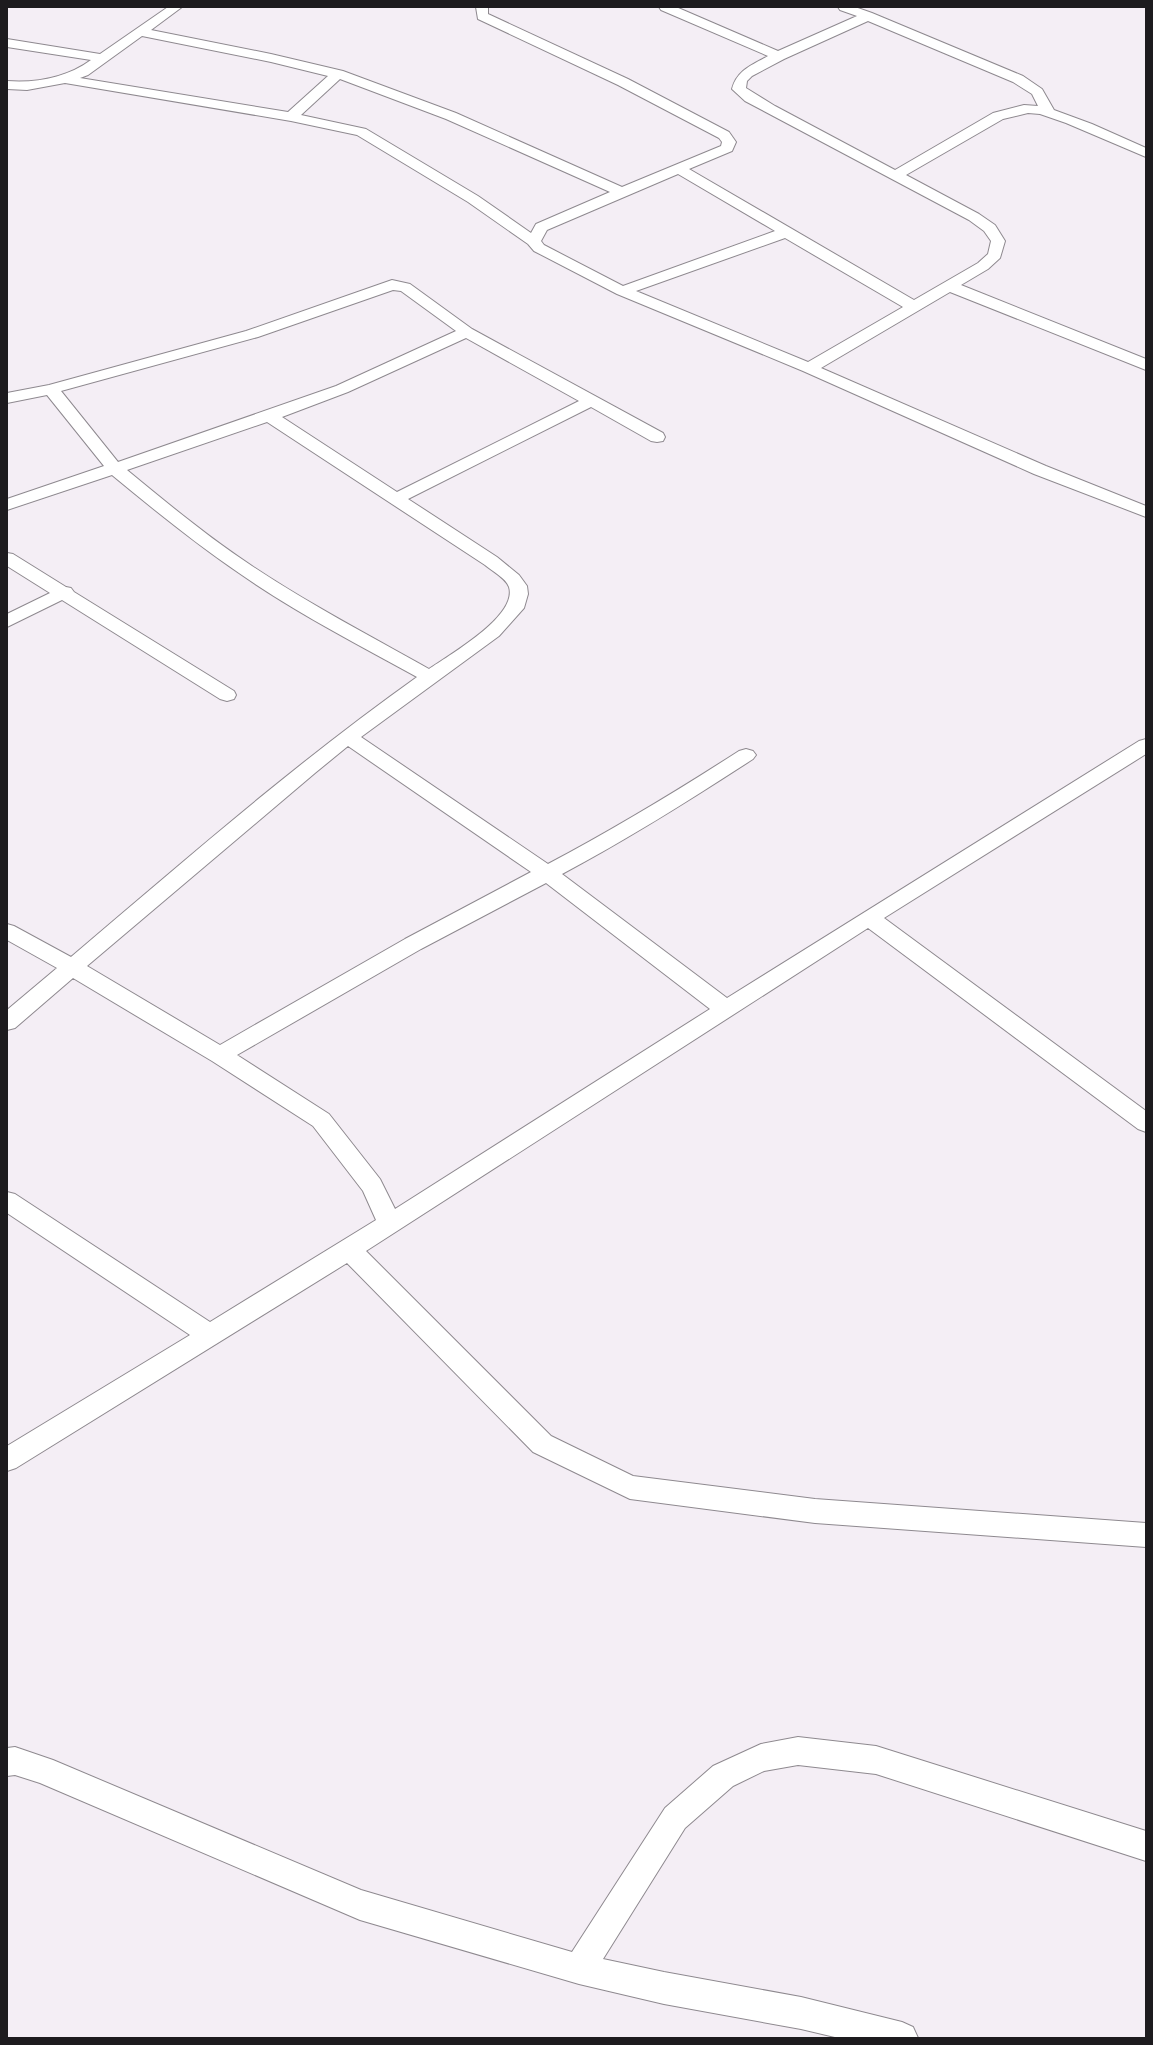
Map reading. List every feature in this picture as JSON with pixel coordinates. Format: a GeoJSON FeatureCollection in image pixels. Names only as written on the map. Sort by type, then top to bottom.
{"type":"FeatureCollection","features":[{"type":"Feature","properties":{"kind":"street"},"geometry":{"type":"LineString","coordinates":[[7,85],[27,86],[65,79],[83,72],[176,7]]}},
{"type":"Feature","properties":{"kind":"street"},"geometry":{"type":"LineString","coordinates":[[482,7],[482,16],[623,82],[724,135],[730,142],[727,148],[541,227],[533,241]]}},
{"type":"Feature","properties":{"kind":"street"},"geometry":{"type":"LineString","coordinates":[[665,7],[778,56]]}},
{"type":"Feature","properties":{"kind":"street"},"geometry":{"type":"LineString","coordinates":[[844,7],[1018,79],[1037,92],[1050,113]]}},
{"type":"Feature","properties":{"kind":"street"},"geometry":{"type":"LineString","coordinates":[[809,368],[983,266],[995,255],[998,241],[990,228],[974,217],[770,109],[750,98],[739,89],[741,80],[751,71],[778,56],[868,16]]}},
{"type":"Feature","properties":{"kind":"street"},"geometry":{"type":"LineString","coordinates":[[140,32],[271,58],[338,74],[451,116],[621,192]]}},
{"type":"Feature","properties":{"kind":"street"},"geometry":{"type":"LineString","coordinates":[[7,43],[102,58]]}},
{"type":"Feature","properties":{"kind":"street"},"geometry":{"type":"LineString","coordinates":[[291,117],[338,74]]}},
{"type":"Feature","properties":{"kind":"street"},"geometry":{"type":"LineString","coordinates":[[65,79],[291,117],[361,132],[473,199],[533,241],[539,248],[622,291],[809,368],[1040,470],[1146,512]]}},
{"type":"Feature","properties":{"kind":"street"},"geometry":{"type":"LineString","coordinates":[[896,175],[998,116],[1014,110],[1029,109],[1050,113],[1146,153]]}},
{"type":"Feature","properties":{"kind":"street"},"geometry":{"type":"LineString","coordinates":[[679,169],[914,307]]}},
{"type":"Feature","properties":{"kind":"street"},"geometry":{"type":"LineString","coordinates":[[622,291],[787,232]]}},
{"type":"Feature","properties":{"kind":"street"},"geometry":{"type":"LineString","coordinates":[[7,398],[51,389],[252,334],[392,285],[405,287],[467,332],[656,437]]}},
{"type":"Feature","properties":{"kind":"street"},"geometry":{"type":"LineString","coordinates":[[949,286],[1146,366]]}},
{"type":"Feature","properties":{"kind":"street"},"geometry":{"type":"LineString","coordinates":[[7,505],[270,416],[342,389],[467,332]]}},
{"type":"Feature","properties":{"kind":"street"},"geometry":{"type":"LineString","coordinates":[[51,389],[114,468],[177,520],[246,570],[320,616],[430,677]]}},
{"type":"Feature","properties":{"kind":"street"},"geometry":{"type":"LineString","coordinates":[[396,499],[591,401]]}},
{"type":"Feature","properties":{"kind":"street"},"geometry":{"type":"LineString","coordinates":[[7,1022],[211,849],[348,738],[493,632],[508,619],[516,607],[520,593],[514,580],[491,561],[270,416]]}},
{"type":"Feature","properties":{"kind":"street"},"geometry":{"type":"LineString","coordinates":[[7,558],[65,592],[227,695]]}},
{"type":"Feature","properties":{"kind":"street"},"geometry":{"type":"LineString","coordinates":[[7,621],[65,592]]}},
{"type":"Feature","properties":{"kind":"street"},"geometry":{"type":"LineString","coordinates":[[348,738],[547,873],[726,1009]]}},
{"type":"Feature","properties":{"kind":"street"},"geometry":{"type":"LineString","coordinates":[[7,1460],[390,1224],[868,918],[1146,745]]}},
{"type":"Feature","properties":{"kind":"street"},"geometry":{"type":"LineString","coordinates":[[220,1054],[406,948],[547,873],[668,805],[746,755]]}},
{"type":"Feature","properties":{"kind":"street"},"geometry":{"type":"LineString","coordinates":[[868,918],[1146,1123]]}},
{"type":"Feature","properties":{"kind":"street"},"geometry":{"type":"LineString","coordinates":[[7,932],[72,967],[220,1054],[321,1120],[372,1186],[390,1224]]}},
{"type":"Feature","properties":{"kind":"street"},"geometry":{"type":"LineString","coordinates":[[7,1201],[210,1335]]}},
{"type":"Feature","properties":{"kind":"street"},"geometry":{"type":"LineString","coordinates":[[349,1249],[542,1444],[630,1487],[815,1511],[1146,1535]]}},
{"type":"Feature","properties":{"kind":"street"},"geometry":{"type":"LineString","coordinates":[[579,1969],[675,1818],[724,1776],[760,1758],[798,1751],[876,1760],[1146,1846]]}},
{"type":"Feature","properties":{"kind":"street"},"geometry":{"type":"LineString","coordinates":[[7,1762],[15,1761],[43,1770],[360,1905],[579,1969],[664,1988],[801,2013],[902,2038]]}}]}
